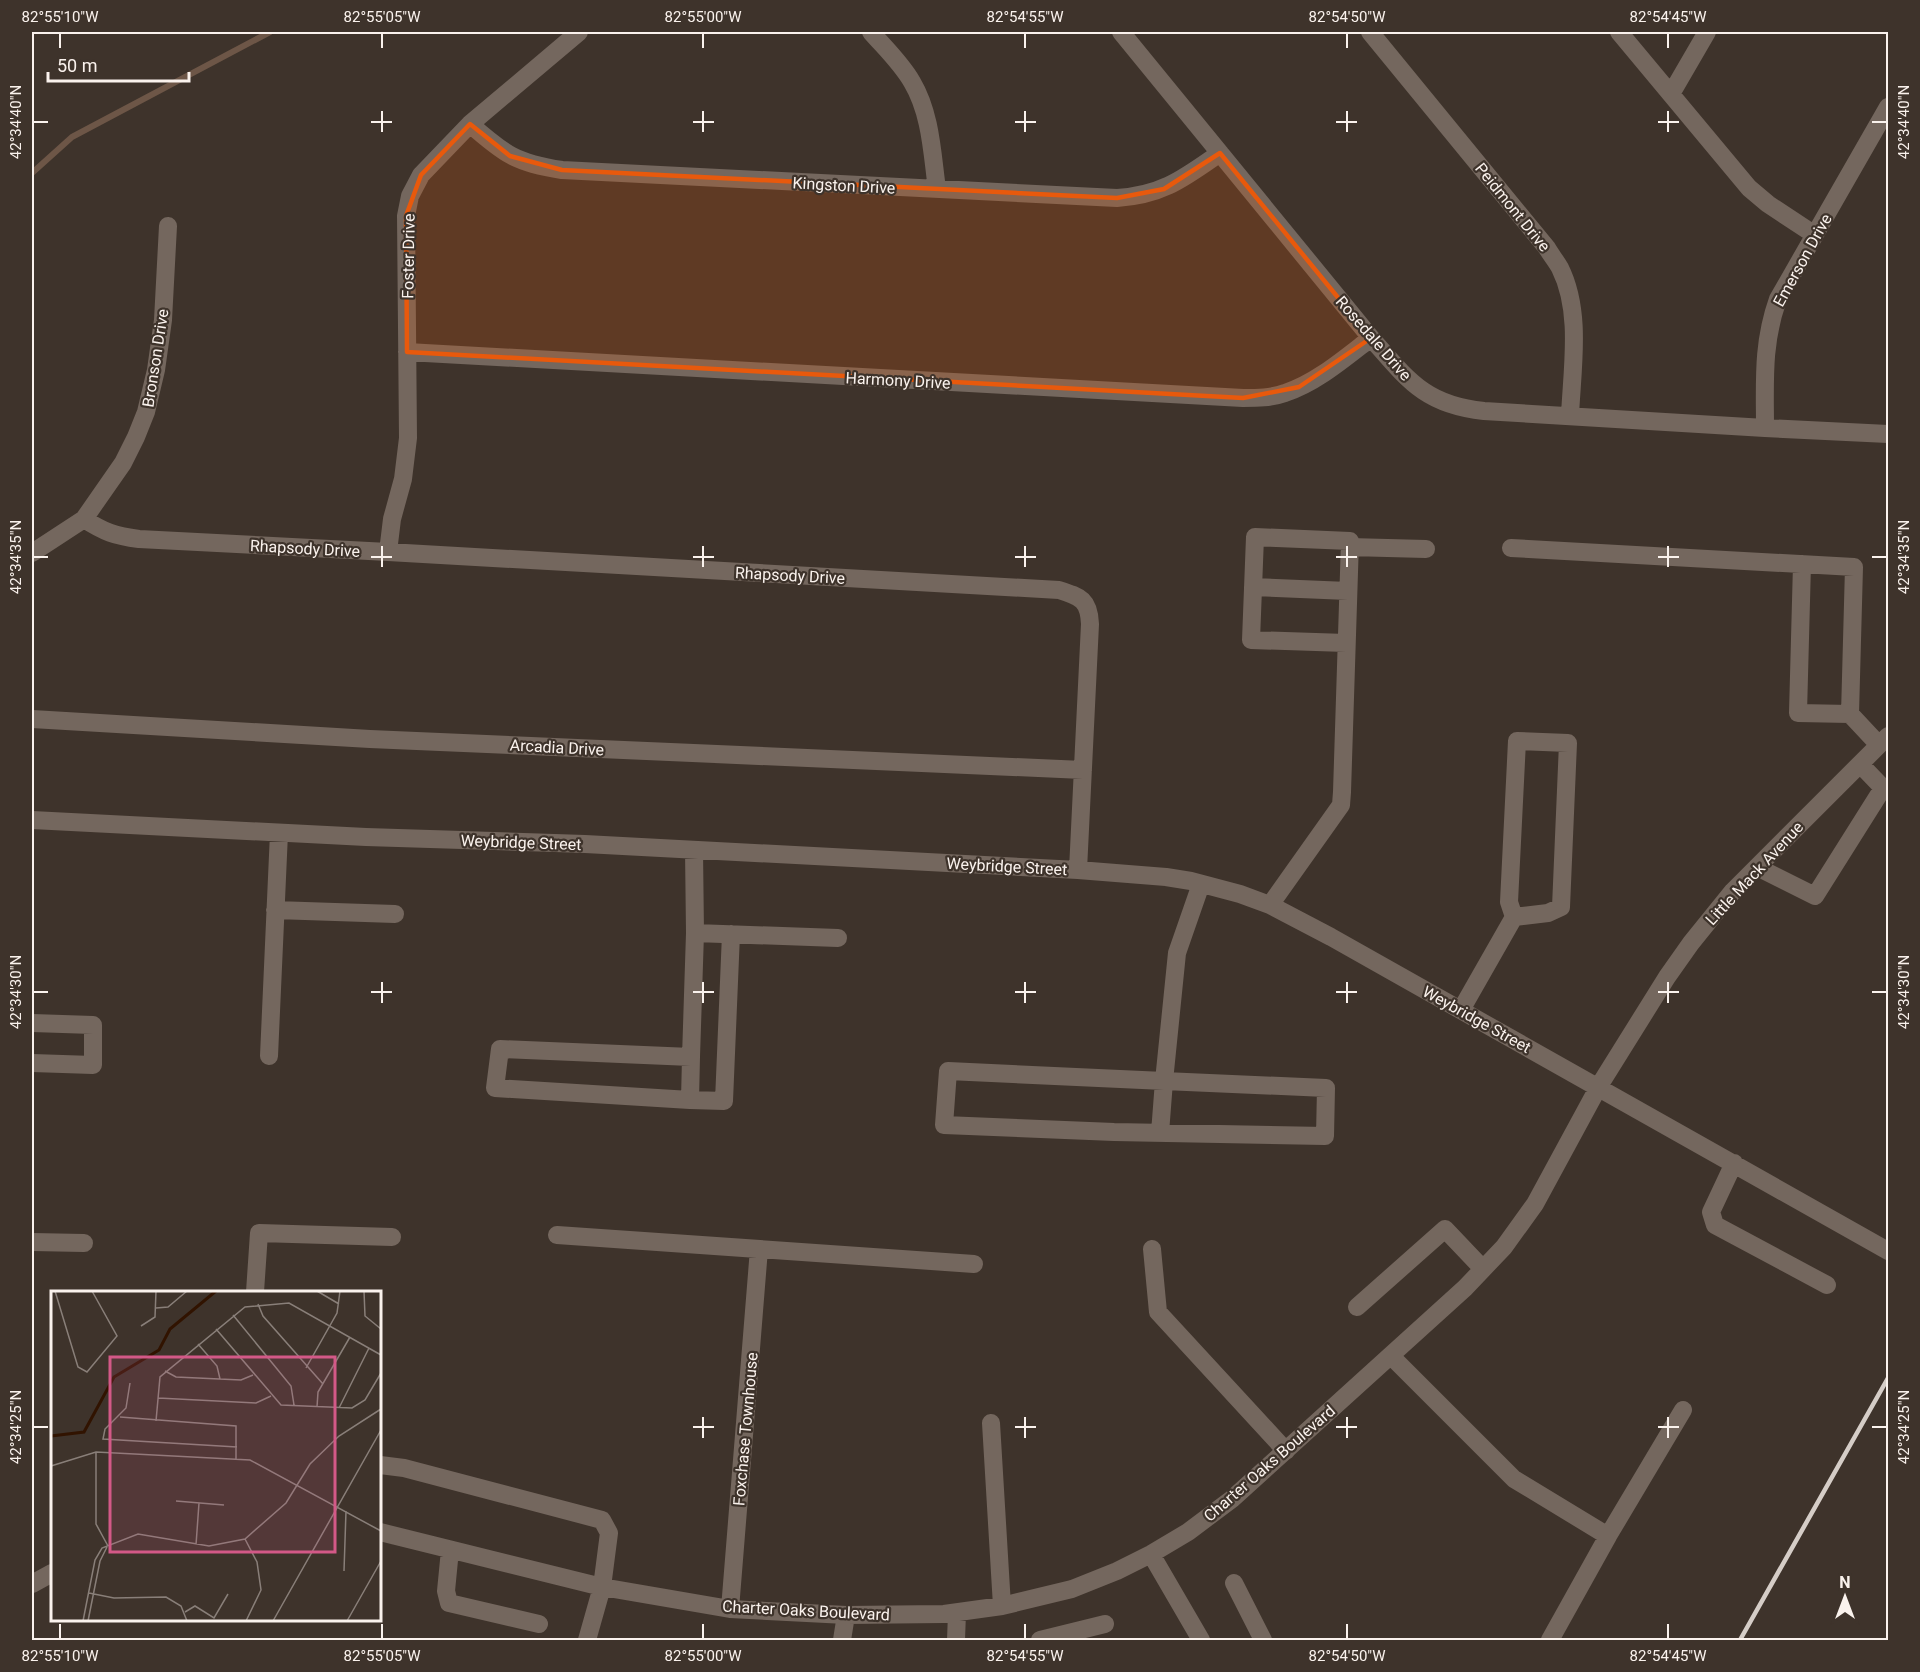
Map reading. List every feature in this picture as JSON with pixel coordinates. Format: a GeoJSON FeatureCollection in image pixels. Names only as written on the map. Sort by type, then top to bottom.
{"type":"FeatureCollection","features":[{"type":"Feature","properties":{"kind":"street","name":"Foster Drive"},"geometry":{"type":"LineString","coordinates":[[388,552],[392,519],[403,479],[408,438],[406,216],[410,196],[421,175],[470,124],[579,32]]}},
{"type":"Feature","properties":{"kind":"street"},"geometry":{"type":"LineString","coordinates":[[871,32],[900,64],[919,96],[930,133],[937,189]]}},
{"type":"Feature","properties":{"kind":"street","name":"Rosedale Drive"},"geometry":{"type":"LineString","coordinates":[[1120,32],[1371,338],[1416,386],[1431,397],[1462,409],[1484,411],[1888,434]]}},
{"type":"Feature","properties":{"kind":"street","name":"Peidmont Drive"},"geometry":{"type":"LineString","coordinates":[[1370,32],[1547,248],[1560,268],[1568,288],[1574,323],[1570,416]]}},
{"type":"Feature","properties":{"kind":"street"},"geometry":{"type":"LineString","coordinates":[[1619,32],[1749,188],[1768,204],[1815,235]]}},
{"type":"Feature","properties":{"kind":"street"},"geometry":{"type":"LineString","coordinates":[[1671,94],[1707,32]]}},
{"type":"Feature","properties":{"kind":"street","name":"Emerson Drive"},"geometry":{"type":"LineString","coordinates":[[1765,428],[1765,351],[1771,318],[1787,282],[1888,106]]}},
{"type":"Feature","properties":{"kind":"street","name":"Kingston Drive"},"geometry":{"type":"LineString","coordinates":[[470,124],[510,156],[525,162],[562,170],[1094,197],[1135,197],[1156,191],[1172,185],[1220,153]]}},
{"type":"Feature","properties":{"kind":"street","name":"Bronson Drive"},"geometry":{"type":"LineString","coordinates":[[32,554],[84,519],[123,463],[146,412],[156,370],[163,320],[168,226]]}},
{"type":"Feature","properties":{"kind":"street","name":"Harmony Drive"},"geometry":{"type":"LineString","coordinates":[[407,352],[1243,398],[1266,397],[1299,387],[1371,338]]}},
{"type":"Feature","properties":{"kind":"street","name":"Rhapsody Drive"},"geometry":{"type":"LineString","coordinates":[[84,519],[114,536],[138,539],[1059,590],[1076,596],[1083,600],[1090,612],[1078,870]]}},
{"type":"Feature","properties":{"kind":"street"},"geometry":{"type":"LineString","coordinates":[[1270,905],[1341,805],[1350,541],[1255,537],[1251,640],[1346,643]]}},
{"type":"Feature","properties":{"kind":"street"},"geometry":{"type":"LineString","coordinates":[[1349,547],[1426,549]]}},
{"type":"Feature","properties":{"kind":"street"},"geometry":{"type":"LineString","coordinates":[[1511,548],[1854,567],[1850,714]]}},
{"type":"Feature","properties":{"kind":"street"},"geometry":{"type":"LineString","coordinates":[[1802,564],[1798,713],[1850,714],[1884,740]]}},
{"type":"Feature","properties":{"kind":"street"},"geometry":{"type":"LineString","coordinates":[[1253,587],[1348,591]]}},
{"type":"Feature","properties":{"kind":"street","name":"Arcadia Drive"},"geometry":{"type":"LineString","coordinates":[[32,719],[370,739],[1083,770]]}},
{"type":"Feature","properties":{"kind":"street","name":"Little Mack Avenue"},"geometry":{"type":"LineString","coordinates":[[1599,1086],[1667,977],[1710,917],[1884,740]]}},
{"type":"Feature","properties":{"kind":"street"},"geometry":{"type":"LineString","coordinates":[[1461,1010],[1514,916],[1509,902],[1517,741],[1568,743],[1561,907],[1548,913],[1514,916]]}},
{"type":"Feature","properties":{"kind":"street"},"geometry":{"type":"LineString","coordinates":[[1757,867],[1815,896],[1883,788],[1860,764]]}},
{"type":"Feature","properties":{"kind":"street","name":"Weybridge Street"},"geometry":{"type":"LineString","coordinates":[[32,820],[1078,870],[1166,877],[1201,884],[1270,905],[1331,937],[1599,1086],[1888,1251]]}},
{"type":"Feature","properties":{"kind":"street"},"geometry":{"type":"LineString","coordinates":[[269,1056],[279,833]]}},
{"type":"Feature","properties":{"kind":"street"},"geometry":{"type":"LineString","coordinates":[[690,1100],[695,933],[694,850]]}},
{"type":"Feature","properties":{"kind":"street"},"geometry":{"type":"LineString","coordinates":[[1160,1133],[1177,953],[1201,884]]}},
{"type":"Feature","properties":{"kind":"street"},"geometry":{"type":"LineString","coordinates":[[275,910],[394,914]]}},
{"type":"Feature","properties":{"kind":"street"},"geometry":{"type":"LineString","coordinates":[[695,933],[838,938]]}},
{"type":"Feature","properties":{"kind":"street"},"geometry":{"type":"LineString","coordinates":[[691,1057],[500,1049],[495,1088],[724,1101],[731,934]]}},
{"type":"Feature","properties":{"kind":"street"},"geometry":{"type":"LineString","coordinates":[[32,1023],[93,1025],[93,1065],[32,1063]]}},
{"type":"Feature","properties":{"kind":"street"},"geometry":{"type":"LineString","coordinates":[[948,1071],[1164,1081],[1326,1088],[1325,1136],[944,1125],[948,1071]]}},
{"type":"Feature","properties":{"kind":"street","name":"Charter Oaks Boulevard"},"geometry":{"type":"LineString","coordinates":[[381,1532],[602,1587],[730,1609],[846,1615],[957,1612],[1002,1606],[1072,1589],[1151,1554],[1188,1532],[1232,1499],[1391,1356],[1483,1269],[1504,1247],[1535,1204],[1599,1086]]}},
{"type":"Feature","properties":{"kind":"street"},"geometry":{"type":"LineString","coordinates":[[1734,1163],[1711,1212],[1715,1225],[1827,1285]]}},
{"type":"Feature","properties":{"kind":"street"},"geometry":{"type":"LineString","coordinates":[[1357,1307],[1445,1229],[1483,1269]]}},
{"type":"Feature","properties":{"kind":"street"},"geometry":{"type":"LineString","coordinates":[[255,1291],[259,1233],[393,1237]]}},
{"type":"Feature","properties":{"kind":"street"},"geometry":{"type":"LineString","coordinates":[[557,1235],[974,1264]]}},
{"type":"Feature","properties":{"kind":"street"},"geometry":{"type":"LineString","coordinates":[[32,1242],[84,1243]]}},
{"type":"Feature","properties":{"kind":"street","name":"Foxchase Townhouse"},"geometry":{"type":"LineString","coordinates":[[730,1609],[759,1249]]}},
{"type":"Feature","properties":{"kind":"street"},"geometry":{"type":"LineString","coordinates":[[1152,1249],[1158,1312],[1286,1451]]}},
{"type":"Feature","properties":{"kind":"street"},"geometry":{"type":"LineString","coordinates":[[1391,1356],[1514,1479],[1608,1536]]}},
{"type":"Feature","properties":{"kind":"street"},"geometry":{"type":"LineString","coordinates":[[1550,1641],[1608,1536],[1683,1410]]}},
{"type":"Feature","properties":{"kind":"street"},"geometry":{"type":"LineString","coordinates":[[991,1423],[1002,1606]]}},
{"type":"Feature","properties":{"kind":"street"},"geometry":{"type":"LineString","coordinates":[[381,1465],[404,1468],[602,1520],[609,1533],[602,1587],[587,1641]]}},
{"type":"Feature","properties":{"kind":"street"},"geometry":{"type":"LineString","coordinates":[[450,1550],[446,1591],[448,1603],[539,1624]]}},
{"type":"Feature","properties":{"kind":"street"},"geometry":{"type":"LineString","coordinates":[[1151,1554],[1201,1641]]}},
{"type":"Feature","properties":{"kind":"street"},"geometry":{"type":"LineString","coordinates":[[32,1584],[51,1574]]}},
{"type":"Feature","properties":{"kind":"street"},"geometry":{"type":"LineString","coordinates":[[1234,1583],[1263,1641]]}},
{"type":"Feature","properties":{"kind":"street"},"geometry":{"type":"LineString","coordinates":[[956,1641],[957,1612]]}},
{"type":"Feature","properties":{"kind":"street"},"geometry":{"type":"LineString","coordinates":[[842,1641],[846,1615]]}},
{"type":"Feature","properties":{"kind":"street"},"geometry":{"type":"LineString","coordinates":[[1040,1641],[1105,1624]]}},
{"type":"Feature","properties":{"kind":"highlighted area"},"geometry":{"type":"Polygon","coordinates":[[[470,124],[510,156],[562,170],[1117,198],[1164,189],[1220,153],[1371,338],[1299,387],[1243,398],[407,352],[406,216],[421,175],[470,124]]]}},
{"type":"Feature","properties":{"kind":"waterway"},"geometry":{"type":"LineString","coordinates":[[32,173],[72,137],[270,32]]}},
{"type":"Feature","properties":{"kind":"railway"},"geometry":{"type":"LineString","coordinates":[[1740,1640],[1888,1378]]}}]}
